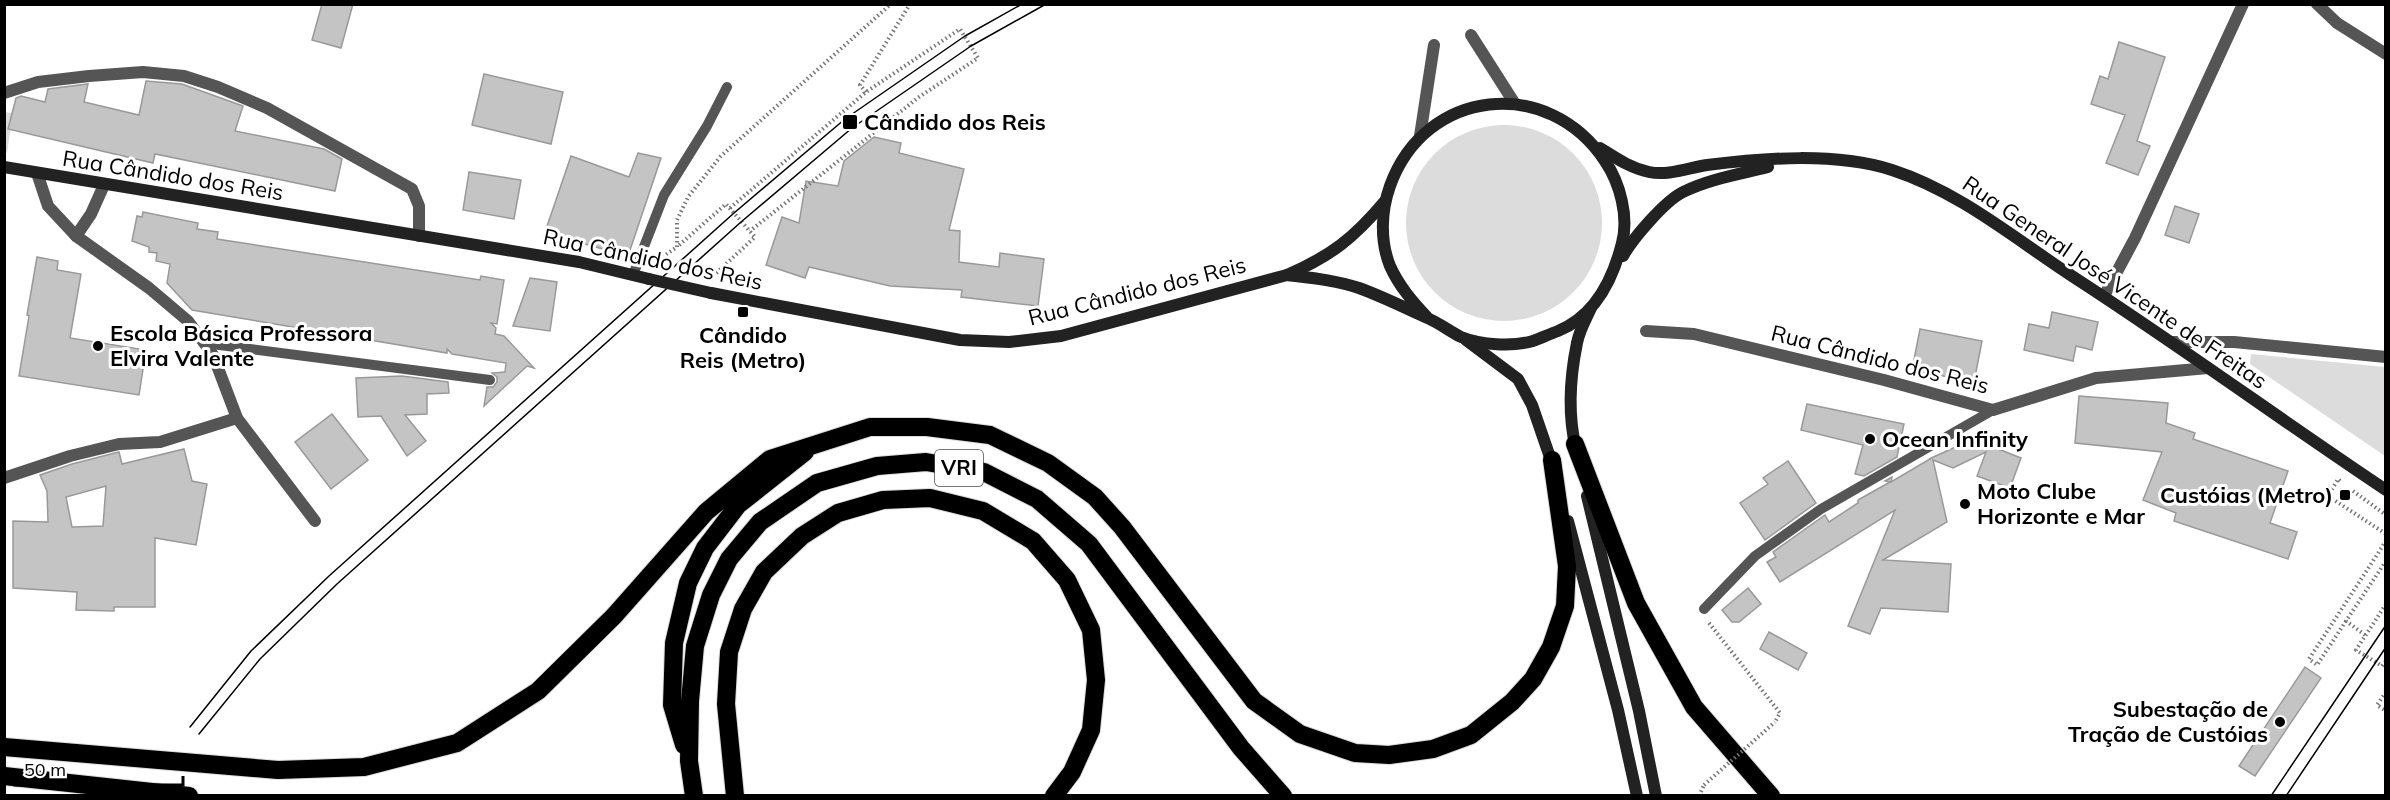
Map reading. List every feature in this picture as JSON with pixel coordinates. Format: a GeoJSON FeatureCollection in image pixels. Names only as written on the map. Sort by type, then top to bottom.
{"type":"FeatureCollection","features":[{"type":"Feature","properties":{"kind":"highway"},"geometry":{"type":"LineString","coordinates":[[4,747],[278,770],[364,767],[457,742],[538,691],[614,616],[715,504],[770,459],[870,427],[927,427],[990,435],[1048,463],[1095,496],[1122,527],[1254,700],[1300,734],[1355,753],[1389,755],[1434,749],[1471,735],[1519,695],[1533,679],[1551,647],[1565,606],[1567,566],[1552,460]]}},
{"type":"Feature","properties":{"kind":"highway"},"geometry":{"type":"LineString","coordinates":[[1575,444],[1636,603],[1694,707],[1772,795]]}},
{"type":"Feature","properties":{"kind":"highway","name":"VRI"},"geometry":{"type":"LineString","coordinates":[[694,795],[689,761],[672,705],[674,643],[688,583],[705,548],[738,505],[812,446]]}},
{"type":"Feature","properties":{"kind":"highway","name":"VRI"},"geometry":{"type":"LineString","coordinates":[[689,761],[690,702],[695,646],[711,596],[729,559],[760,522],[817,483],[877,466],[926,462],[984,472],[1037,500],[1089,544],[1241,748],[1283,795]]}},
{"type":"Feature","properties":{"kind":"highway","name":"VRI"},"geometry":{"type":"LineString","coordinates":[[735,795],[726,704],[729,652],[743,609],[764,572],[802,536],[838,513],[883,500],[930,498],[983,511],[1033,541],[1067,580],[1091,630],[1096,680],[1091,730],[1072,772],[1054,795]]}},
{"type":"Feature","properties":{"kind":"highway"},"geometry":{"type":"LineString","coordinates":[[4,776],[189,795]]}},
{"type":"Feature","properties":{"kind":"main road","name":"Rua Cândido dos Reis"},"geometry":{"type":"LineString","coordinates":[[1287,275],[1333,280],[1360,288],[1427,317],[1462,338],[1497,344],[1531,342],[1563,329],[1591,308],[1605,290],[1616,270],[1624,238],[1623,204],[1613,172],[1594,144],[1572,124],[1545,110],[1515,104],[1481,105],[1448,117],[1420,136],[1397,166],[1385,201],[1383,233],[1390,265],[1405,293],[1427,317]]}},
{"type":"Feature","properties":{"kind":"main road"},"geometry":{"type":"LineString","coordinates":[[1594,144],[1625,164],[1650,172],[1672,172],[1706,165],[1802,158]]}},
{"type":"Feature","properties":{"kind":"main road","name":"Rua General José Vicente de Freitas"},"geometry":{"type":"LineString","coordinates":[[1802,158],[1856,163],[1889,170],[1924,182],[1957,199],[2172,342],[2385,490]]}},
{"type":"Feature","properties":{"kind":"main road"},"geometry":{"type":"LineString","coordinates":[[1616,270],[1629,245],[1651,220],[1682,192],[1717,180],[1802,158]]}},
{"type":"Feature","properties":{"kind":"main road","name":"Rua Cândido dos Reis"},"geometry":{"type":"LineString","coordinates":[[4,167],[579,262],[711,293],[960,340],[1009,342],[1060,336],[1287,275],[1317,262],[1350,239],[1385,201]]}},
{"type":"Feature","properties":{"kind":"main road"},"geometry":{"type":"LineString","coordinates":[[1591,308],[1577,341],[1571,417],[1575,444],[1639,711],[1656,795]]}},
{"type":"Feature","properties":{"kind":"main road"},"geometry":{"type":"LineString","coordinates":[[1462,338],[1518,379],[1532,405],[1552,460],[1618,710],[1637,795]]}},
{"type":"Feature","properties":{"kind":"street"},"geometry":{"type":"LineString","coordinates":[[2104,296],[2135,238],[2243,4]]}},
{"type":"Feature","properties":{"kind":"street"},"geometry":{"type":"LineString","coordinates":[[2317,4],[2337,23],[2385,54]]}},
{"type":"Feature","properties":{"kind":"street"},"geometry":{"type":"LineString","coordinates":[[1470,35],[1515,104]]}},
{"type":"Feature","properties":{"kind":"street"},"geometry":{"type":"LineString","coordinates":[[1420,136],[1434,45]]}},
{"type":"Feature","properties":{"kind":"street"},"geometry":{"type":"LineString","coordinates":[[4,93],[38,82],[143,72],[184,76],[218,87],[267,108],[412,189],[419,206],[419,236]]}},
{"type":"Feature","properties":{"kind":"street"},"geometry":{"type":"LineString","coordinates":[[37,173],[48,206],[76,236],[149,288],[188,321],[213,355],[237,418],[315,521]]}},
{"type":"Feature","properties":{"kind":"street"},"geometry":{"type":"LineString","coordinates":[[76,236],[91,214],[104,185]]}},
{"type":"Feature","properties":{"kind":"street","name":"Rua Cândido dos Reis"},"geometry":{"type":"LineString","coordinates":[[1646,331],[1694,334],[1884,380],[1993,410],[2096,378],[2208,368]]}},
{"type":"Feature","properties":{"kind":"street"},"geometry":{"type":"LineString","coordinates":[[2172,342],[2234,342],[2385,357]]}},
{"type":"Feature","properties":{"kind":"street"},"geometry":{"type":"LineString","coordinates":[[4,478],[70,456],[120,444],[160,442],[237,418]]}},
{"type":"Feature","properties":{"kind":"lane"},"geometry":{"type":"LineString","coordinates":[[633,275],[664,195],[707,126],[727,87]]}},
{"type":"Feature","properties":{"kind":"lane"},"geometry":{"type":"LineString","coordinates":[[204,344],[490,380]]}},
{"type":"Feature","properties":{"kind":"lane"},"geometry":{"type":"LineString","coordinates":[[1704,609],[1755,556],[1821,509],[1993,410]]}},
{"type":"Feature","properties":{"kind":"path"},"geometry":{"type":"LineString","coordinates":[[677,247],[677,220],[688,197],[720,157],[891,4]]}},
{"type":"Feature","properties":{"kind":"path"},"geometry":{"type":"LineString","coordinates":[[866,92],[860,85],[910,4]]}},
{"type":"Feature","properties":{"kind":"path"},"geometry":{"type":"LineString","coordinates":[[730,208],[866,92],[960,29],[978,58],[919,97],[750,231]]}},
{"type":"Feature","properties":{"kind":"path"},"geometry":{"type":"LineString","coordinates":[[649,279],[654,262],[677,247],[726,204],[755,237],[712,277]]}},
{"type":"Feature","properties":{"kind":"path"},"geometry":{"type":"LineString","coordinates":[[2385,515],[2338,479],[2328,496],[2385,534]]}},
{"type":"Feature","properties":{"kind":"path"},"geometry":{"type":"LineString","coordinates":[[2385,541],[2308,659],[2316,664],[2385,561]]}},
{"type":"Feature","properties":{"kind":"path"},"geometry":{"type":"LineString","coordinates":[[2385,604],[2356,650],[2382,666],[2385,661]]}},
{"type":"Feature","properties":{"kind":"path"},"geometry":{"type":"LineString","coordinates":[[1699,795],[1704,784],[1775,722],[1780,713],[1704,617],[1704,609]]}},
{"type":"Feature","properties":{"kind":"path"},"geometry":{"type":"LineString","coordinates":[[2346,621],[2365,635]]}},
{"type":"Feature","properties":{"kind":"path"},"geometry":{"type":"LineString","coordinates":[[2385,692],[2378,705],[2385,711]]}},
{"type":"Feature","properties":{"kind":"shaded area"},"geometry":{"type":"Polygon","coordinates":[[[4,112],[13,113],[7,153],[5,152],[4,112]]]}},
{"type":"Feature","properties":{"kind":"shaded area"},"geometry":{"type":"Polygon","coordinates":[[[1514,125],[1542,132],[1559,141],[1574,153],[1586,168],[1595,185],[1601,204],[1601,242],[1595,261],[1586,278],[1574,293],[1559,305],[1542,314],[1523,320],[1494,321],[1466,314],[1449,305],[1434,293],[1422,278],[1413,261],[1407,242],[1406,213],[1413,185],[1422,168],[1434,153],[1449,141],[1466,132],[1485,126],[1514,125]]]}},
{"type":"Feature","properties":{"kind":"shaded area"},"geometry":{"type":"Polygon","coordinates":[[[2251,354],[2385,367],[2385,456],[2250,364],[2251,354]]]}},
{"type":"Feature","properties":{"kind":"building"},"geometry":{"type":"Polygon","coordinates":[[[322,4],[353,4],[341,48],[312,40],[322,4]]]}},
{"type":"Feature","properties":{"kind":"building"},"geometry":{"type":"Polygon","coordinates":[[[2119,42],[2165,57],[2137,141],[2150,146],[2138,175],[2106,163],[2125,115],[2091,104],[2100,76],[2108,79],[2119,42]]]}},
{"type":"Feature","properties":{"kind":"building"},"geometry":{"type":"Polygon","coordinates":[[[484,74],[563,92],[551,144],[472,125],[484,74]]]}},
{"type":"Feature","properties":{"kind":"building"},"geometry":{"type":"Polygon","coordinates":[[[146,81],[182,84],[243,106],[235,131],[324,149],[342,159],[335,191],[155,154],[153,163],[8,129],[16,98],[21,96],[45,102],[48,89],[88,84],[84,102],[139,115],[146,81]]]}},
{"type":"Feature","properties":{"kind":"building"},"geometry":{"type":"Polygon","coordinates":[[[874,137],[901,143],[899,153],[964,169],[949,230],[960,231],[959,262],[999,267],[1000,253],[1044,259],[1038,306],[961,297],[962,290],[890,286],[809,267],[805,278],[766,265],[782,217],[799,223],[806,181],[838,186],[844,161],[874,137]]]}},
{"type":"Feature","properties":{"kind":"building"},"geometry":{"type":"Polygon","coordinates":[[[638,153],[661,158],[628,256],[574,241],[573,244],[543,238],[571,156],[629,177],[638,153]]]}},
{"type":"Feature","properties":{"kind":"building"},"geometry":{"type":"Polygon","coordinates":[[[469,172],[521,180],[514,219],[463,210],[469,172]]]}},
{"type":"Feature","properties":{"kind":"building"},"geometry":{"type":"Polygon","coordinates":[[[2175,206],[2199,214],[2189,243],[2165,235],[2175,206]]]}},
{"type":"Feature","properties":{"kind":"building"},"geometry":{"type":"Polygon","coordinates":[[[143,212],[198,223],[197,229],[218,232],[217,239],[480,280],[481,276],[504,280],[497,324],[491,323],[496,328],[495,334],[504,336],[534,368],[527,366],[484,406],[487,387],[493,387],[497,382],[497,377],[492,373],[505,372],[506,363],[452,354],[447,349],[447,353],[192,310],[167,283],[170,264],[156,261],[157,253],[149,252],[149,247],[132,241],[137,216],[142,217],[143,212]]]}},
{"type":"Feature","properties":{"kind":"building"},"geometry":{"type":"Polygon","coordinates":[[[37,257],[58,261],[57,270],[81,274],[70,338],[146,350],[139,395],[19,376],[37,257]]]}},
{"type":"Feature","properties":{"kind":"building"},"geometry":{"type":"Polygon","coordinates":[[[530,278],[557,282],[550,331],[513,326],[530,278]]]}},
{"type":"Feature","properties":{"kind":"building"},"geometry":{"type":"Polygon","coordinates":[[[2052,312],[2098,322],[2092,350],[2076,346],[2073,361],[2024,350],[2029,324],[2049,328],[2052,312]]]}},
{"type":"Feature","properties":{"kind":"building"},"geometry":{"type":"Polygon","coordinates":[[[1920,329],[1982,341],[1974,382],[1912,370],[1920,329]]]}},
{"type":"Feature","properties":{"kind":"building"},"geometry":{"type":"Polygon","coordinates":[[[402,376],[448,382],[449,393],[427,394],[427,414],[405,415],[426,441],[407,456],[381,416],[358,417],[356,378],[402,376]]]}},
{"type":"Feature","properties":{"kind":"building"},"geometry":{"type":"Polygon","coordinates":[[[2079,396],[2168,403],[2166,423],[2195,433],[2193,439],[2288,471],[2270,523],[2297,532],[2288,559],[2174,521],[2176,513],[2143,500],[2162,452],[2075,443],[2079,396]]]}},
{"type":"Feature","properties":{"kind":"building","name":"Ocean Infinity"},"geometry":{"type":"Polygon","coordinates":[[[1807,404],[1904,424],[1897,457],[1864,476],[1855,474],[1863,445],[1801,430],[1807,404]]]}},
{"type":"Feature","properties":{"kind":"building"},"geometry":{"type":"Polygon","coordinates":[[[332,414],[368,460],[331,489],[295,442],[332,414]]]}},
{"type":"Feature","properties":{"kind":"building"},"geometry":{"type":"Polygon","coordinates":[[[1973,439],[2021,458],[2010,488],[1977,476],[1986,452],[1953,468],[1933,460],[1947,522],[1883,560],[1951,564],[1948,612],[1881,608],[1870,634],[1848,626],[1895,510],[1780,582],[1767,562],[1776,557],[1773,552],[1825,515],[1829,522],[1858,503],[1858,500],[1890,482],[1885,481],[1892,477],[1891,482],[1929,459],[1973,439]]]}},
{"type":"Feature","properties":{"kind":"building"},"geometry":{"type":"Polygon","coordinates":[[[184,449],[192,481],[207,484],[196,545],[155,538],[155,607],[114,607],[114,611],[76,610],[77,592],[13,588],[13,521],[48,522],[47,491],[40,475],[119,452],[122,464],[184,449]],[[106,486],[66,497],[72,527],[103,526],[106,486]]]}},
{"type":"Feature","properties":{"kind":"building"},"geometry":{"type":"Polygon","coordinates":[[[1788,461],[1816,503],[1765,540],[1740,503],[1768,484],[1763,478],[1788,461]]]}},
{"type":"Feature","properties":{"kind":"building"},"geometry":{"type":"Polygon","coordinates":[[[1748,588],[1761,604],[1739,622],[1732,622],[1722,610],[1748,588]]]}},
{"type":"Feature","properties":{"kind":"building"},"geometry":{"type":"Polygon","coordinates":[[[1769,632],[1807,653],[1798,670],[1760,649],[1769,632]]]}},
{"type":"Feature","properties":{"kind":"building","name":"Subestação de Tração de Custóias"},"geometry":{"type":"Polygon","coordinates":[[[2305,667],[2321,678],[2255,776],[2239,766],[2305,667]]]}},
{"type":"Feature","properties":{"kind":"tram line"},"geometry":{"type":"LineString","coordinates":[[190,727],[251,651],[329,576],[734,213],[845,119],[965,36],[1022,4]]}},
{"type":"Feature","properties":{"kind":"tram line"},"geometry":{"type":"LineString","coordinates":[[199,734],[260,659],[337,584],[741,222],[852,128],[971,46],[1046,4]]}},
{"type":"Feature","properties":{"kind":"tram line"},"geometry":{"type":"LineString","coordinates":[[2271,796],[2386,625]]}},
{"type":"Feature","properties":{"kind":"tram line"},"geometry":{"type":"LineString","coordinates":[[2286,796],[2386,647]]}},
{"type":"Feature","properties":{"kind":"place","name":"Cândido dos Reis"},"geometry":{"type":"Point","coordinates":[850,122]}},
{"type":"Feature","properties":{"kind":"place","name":"Cândido Reis (Metro)"},"geometry":{"type":"Point","coordinates":[743,312]}},
{"type":"Feature","properties":{"kind":"place","name":"Escola Básica Professora Elvira Valente"},"geometry":{"type":"Point","coordinates":[98,346]}},
{"type":"Feature","properties":{"kind":"place","name":"Ocean Infinity"},"geometry":{"type":"Point","coordinates":[1870,439]}},
{"type":"Feature","properties":{"kind":"place","name":"Custóias (Metro)"},"geometry":{"type":"Point","coordinates":[2345,495]}},
{"type":"Feature","properties":{"kind":"place","name":"Moto Clube Horizonte e Mar"},"geometry":{"type":"Point","coordinates":[1965,504]}},
{"type":"Feature","properties":{"kind":"place","name":"Subestação de Tração de Custóias"},"geometry":{"type":"Point","coordinates":[2280,722]}}]}
